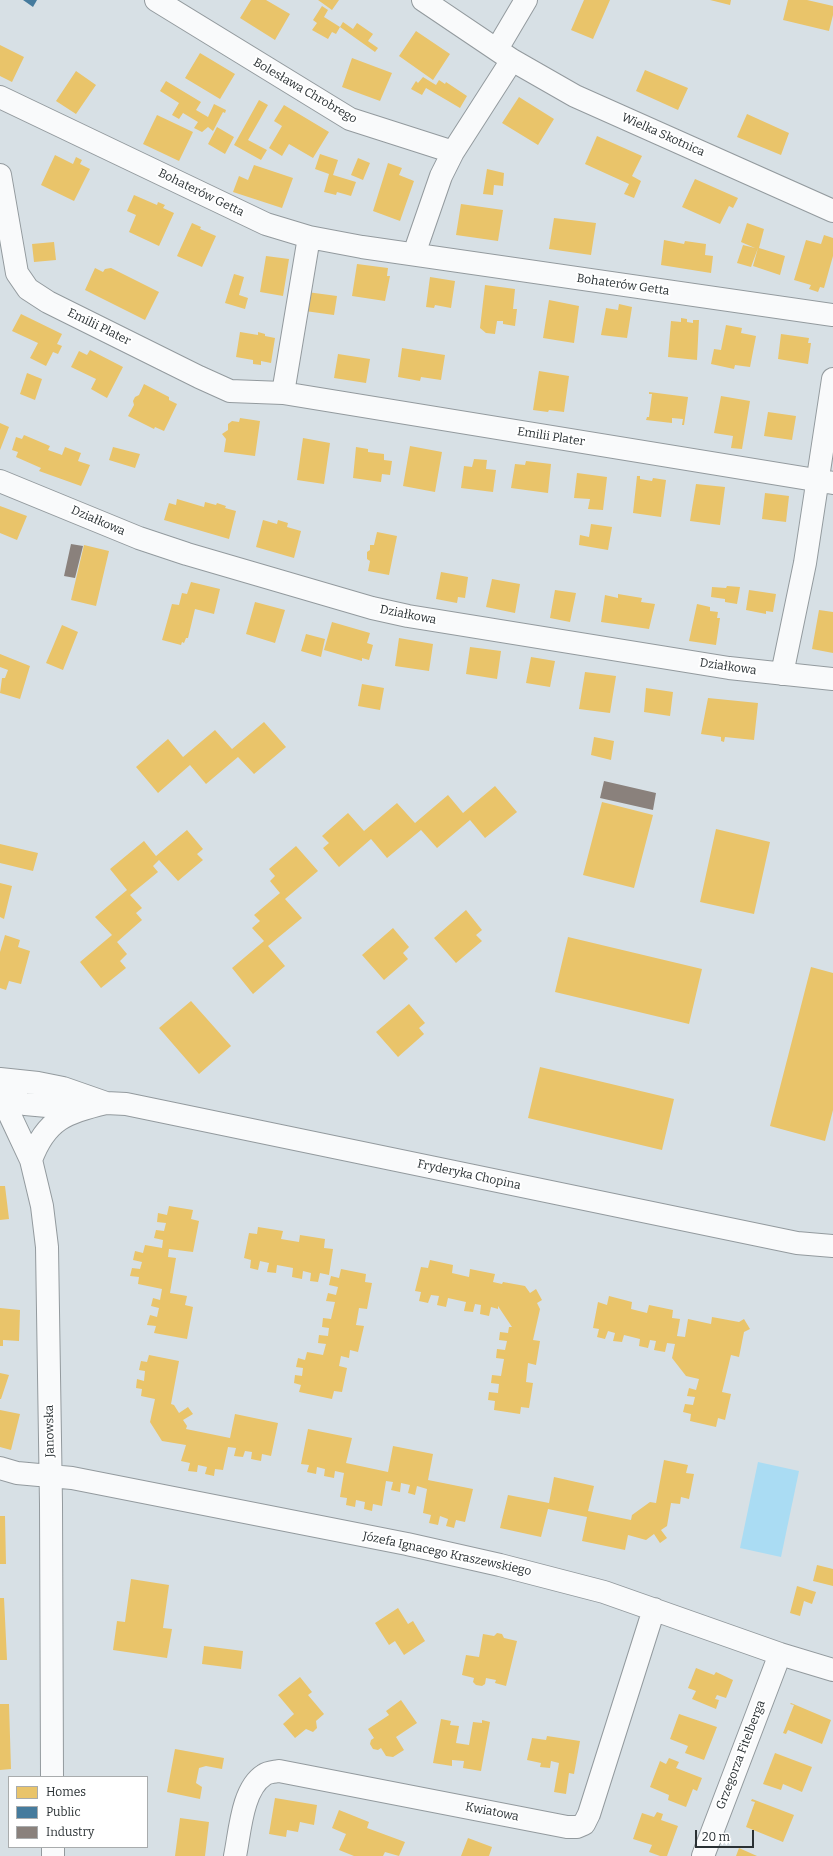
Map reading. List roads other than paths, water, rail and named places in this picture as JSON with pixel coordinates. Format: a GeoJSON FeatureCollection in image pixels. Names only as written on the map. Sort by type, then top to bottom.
{"type":"FeatureCollection","features":[{"type":"Feature","properties":{"kind":"street","name":"Bolesława Chrobrego"},"geometry":{"type":"LineString","coordinates":[[156,0],[350,119],[453,152]]}},
{"type":"Feature","properties":{"kind":"street","name":"Wielka Skotnica"},"geometry":{"type":"LineString","coordinates":[[423,0],[505,54],[575,96],[833,211]]}},
{"type":"Feature","properties":{"kind":"street"},"geometry":{"type":"LineString","coordinates":[[414,254],[442,176],[453,152],[505,54],[526,0]]}},
{"type":"Feature","properties":{"kind":"street","name":"Bohaterów Getta"},"geometry":{"type":"LineString","coordinates":[[0,97],[266,224],[309,237],[414,254],[833,315]]}},
{"type":"Feature","properties":{"kind":"street","name":"Emilii Plater"},"geometry":{"type":"LineString","coordinates":[[0,176],[17,273],[28,289],[48,302],[230,391],[283,393],[826,482]]}},
{"type":"Feature","properties":{"kind":"street"},"geometry":{"type":"LineString","coordinates":[[283,393],[309,237]]}},
{"type":"Feature","properties":{"kind":"street"},"geometry":{"type":"LineString","coordinates":[[782,674],[805,563],[826,482],[833,379]]}},
{"type":"Feature","properties":{"kind":"street","name":"Działkowa"},"geometry":{"type":"LineString","coordinates":[[0,481],[139,538],[187,554],[372,608],[408,616],[562,642],[729,668],[833,679]]}},
{"type":"Feature","properties":{"kind":"street","name":"Fryderyka Chopina"},"geometry":{"type":"LineString","coordinates":[[0,1089],[52,1086],[106,1103],[126,1104],[248,1128],[798,1243],[833,1246]]}},
{"type":"Feature","properties":{"kind":"street","name":"Fryderyka Chopina"},"geometry":{"type":"LineString","coordinates":[[0,1089],[25,1104],[81,1109]]}},
{"type":"Feature","properties":{"kind":"street","name":"Janowska"},"geometry":{"type":"LineString","coordinates":[[0,1089],[31,1160],[42,1206],[47,1247],[51,1477],[52,1776]]}},
{"type":"Feature","properties":{"kind":"street","name":"Fryderyka Chopina"},"geometry":{"type":"LineString","coordinates":[[31,1160],[40,1141],[59,1119],[81,1109],[106,1103]]}},
{"type":"Feature","properties":{"kind":"street","name":"Józefa Ignacego Kraszewskiego"},"geometry":{"type":"LineString","coordinates":[[0,1468],[17,1473],[80,1480],[407,1544],[500,1565],[604,1592],[780,1654],[833,1670]]}},
{"type":"Feature","properties":{"kind":"street","name":"Kwiatowa"},"geometry":{"type":"LineString","coordinates":[[235,1856],[246,1802],[252,1785],[264,1774],[279,1771],[567,1826],[577,1827],[584,1824],[589,1814],[654,1609]]}},
{"type":"Feature","properties":{"kind":"street","name":"Grzegorza Fitelberga"},"geometry":{"type":"LineString","coordinates":[[703,1856],[780,1654]]}}]}
